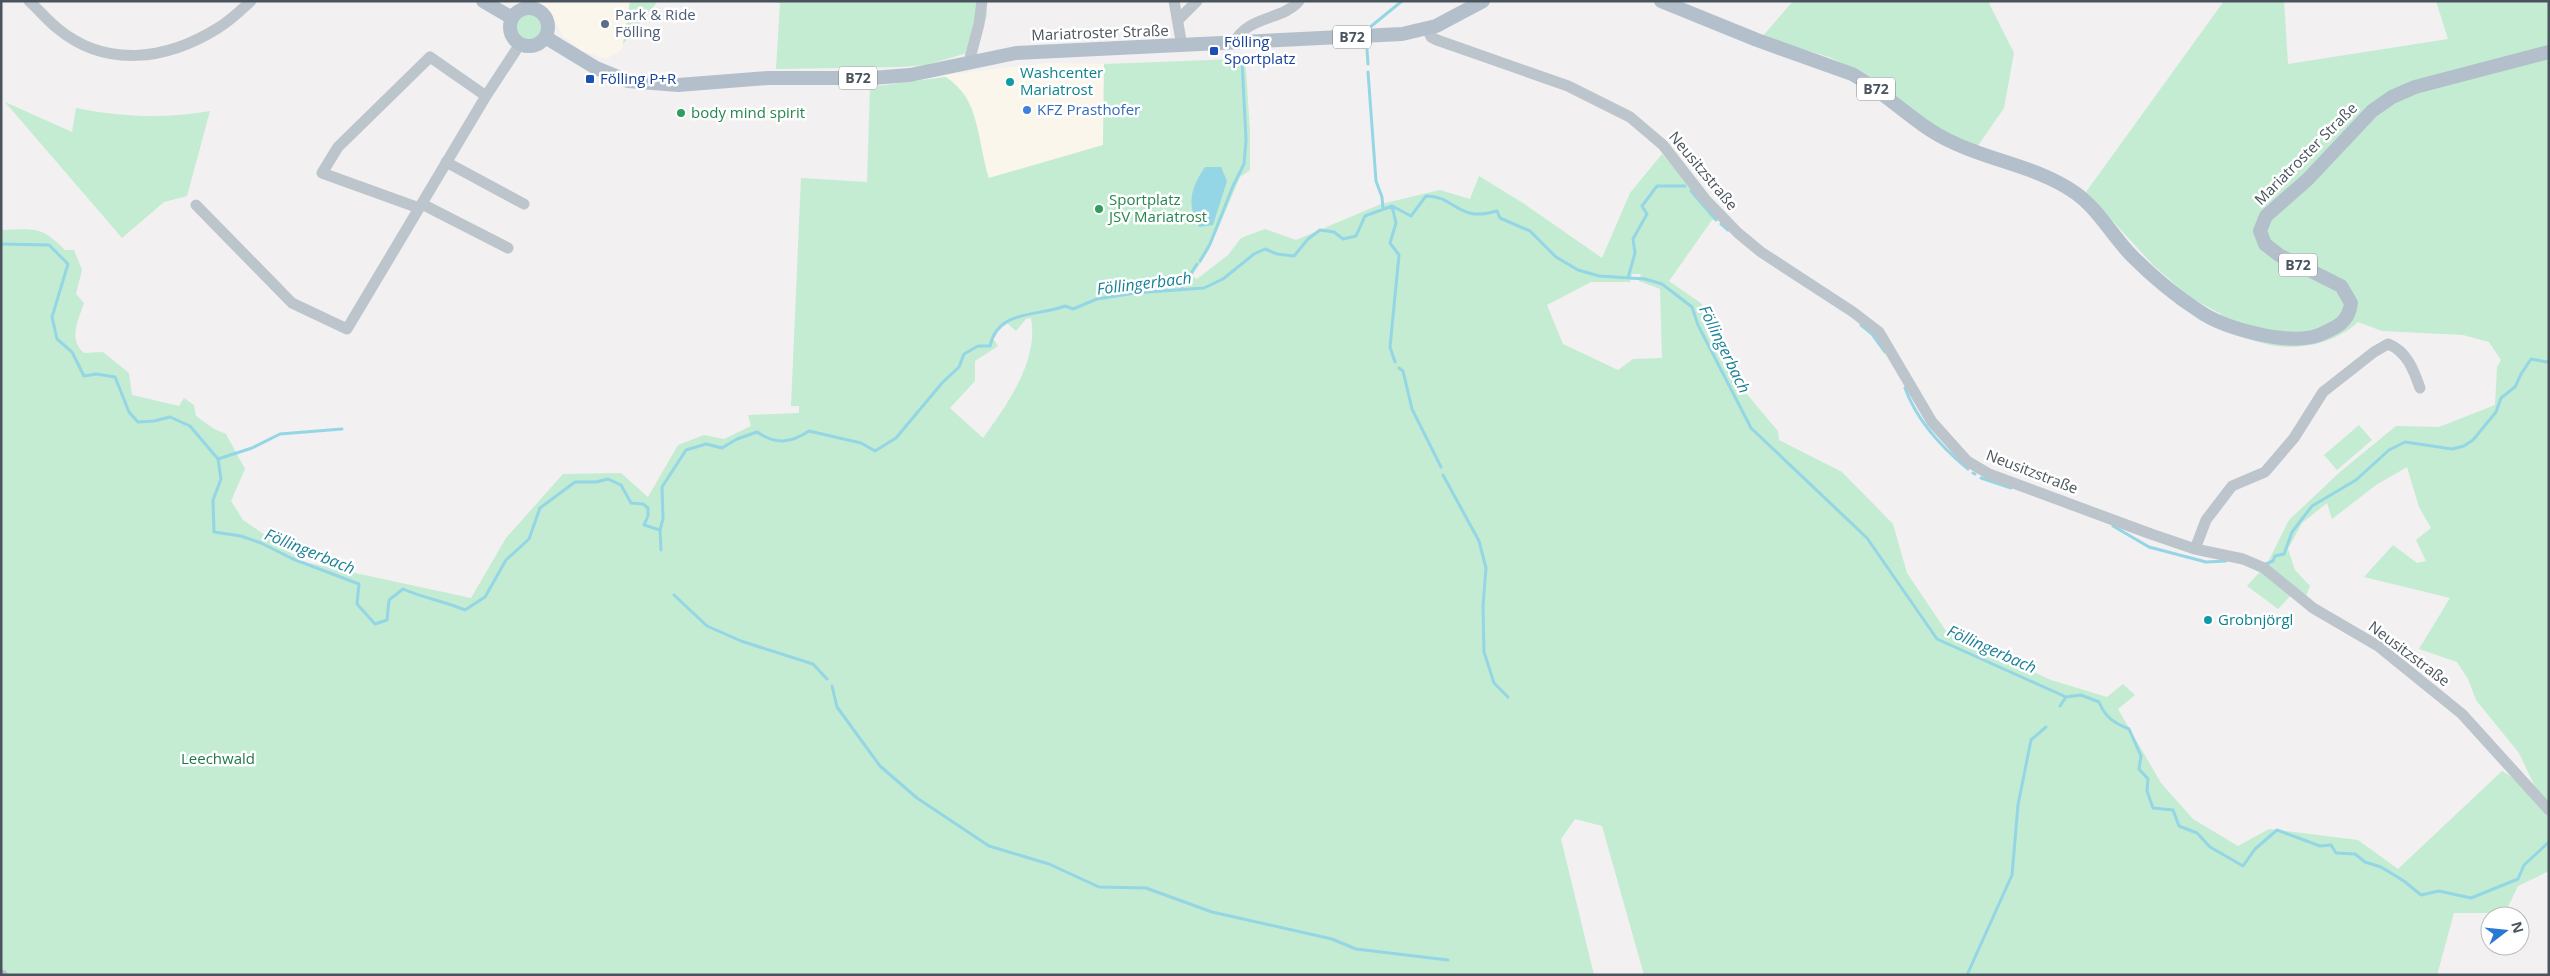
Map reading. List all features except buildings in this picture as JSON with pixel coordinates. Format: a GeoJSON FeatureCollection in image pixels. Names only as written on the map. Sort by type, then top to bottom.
{"type":"FeatureCollection","features":[{"type":"Feature","properties":{"kind":"main road"},"geometry":{"type":"LineString","coordinates":[[483,1],[512,18]]}},
{"type":"Feature","properties":{"kind":"main road","name":"Mariatroster Straße"},"geometry":{"type":"LineString","coordinates":[[545,38],[596,68],[628,81],[646,84],[694,84],[768,78],[872,78],[910,74],[1016,53],[1393,35],[1428,28],[1456,16],[1483,1]]}},
{"type":"Feature","properties":{"kind":"main road","name":"Mariatroster Straße"},"geometry":{"type":"LineString","coordinates":[[1661,1],[1757,40],[1852,74],[1866,82],[1926,128],[1952,142],[2065,186],[2094,210],[2132,256],[2201,313],[2243,329],[2281,338],[2315,336],[2334,329],[2346,318],[2351,303],[2341,286],[2278,255],[2265,244],[2260,231],[2261,223],[2270,211],[2308,179],[2372,111],[2392,97],[2415,87],[2549,52]]}},
{"type":"Feature","properties":{"kind":"main road"},"geometry":{"type":"LineString","coordinates":[[527,7],[540,11],[548,23],[545,38],[534,45],[520,44],[512,36],[510,30],[512,18],[516,13],[527,7]]}},
{"type":"Feature","properties":{"kind":"street"},"geometry":{"type":"LineString","coordinates":[[29,1],[58,29],[91,48],[120,55],[150,56],[182,46],[219,28],[251,1]]}},
{"type":"Feature","properties":{"kind":"street"},"geometry":{"type":"LineString","coordinates":[[969,62],[979,24],[982,1]]}},
{"type":"Feature","properties":{"kind":"street"},"geometry":{"type":"LineString","coordinates":[[1174,1],[1182,46]]}},
{"type":"Feature","properties":{"kind":"street"},"geometry":{"type":"LineString","coordinates":[[1178,20],[1197,1]]}},
{"type":"Feature","properties":{"kind":"street"},"geometry":{"type":"LineString","coordinates":[[1234,43],[1240,32],[1266,18],[1294,7],[1299,1]]}},
{"type":"Feature","properties":{"kind":"street","name":"Neusitzstraße"},"geometry":{"type":"LineString","coordinates":[[1428,28],[1430,37],[1436,40],[1568,86],[1630,117],[1644,127],[1663,145],[1704,199],[1738,233],[1761,252],[1853,312],[1878,332],[1941,435],[1974,466],[1989,474],[2195,549],[2243,559],[2264,568],[2313,608],[2378,646],[2467,719],[2549,810]]}},
{"type":"Feature","properties":{"kind":"street"},"geometry":{"type":"LineString","coordinates":[[196,205],[292,303],[347,329],[486,96],[520,44]]}},
{"type":"Feature","properties":{"kind":"street"},"geometry":{"type":"LineString","coordinates":[[486,96],[430,57],[338,147],[322,173],[420,206],[508,248]]}},
{"type":"Feature","properties":{"kind":"street"},"geometry":{"type":"LineString","coordinates":[[446,162],[524,204]]}},
{"type":"Feature","properties":{"kind":"street"},"geometry":{"type":"LineString","coordinates":[[2195,549],[2206,520],[2232,486],[2265,472],[2294,438],[2324,392],[2374,352],[2388,344],[2398,348],[2413,368],[2420,388]]}},
{"type":"Feature","properties":{"kind":"shaded area"},"geometry":{"type":"Polygon","coordinates":[[[502,1],[630,1],[622,50],[606,59],[582,51],[562,35],[551,13],[502,1]]]}},
{"type":"Feature","properties":{"kind":"shaded area"},"geometry":{"type":"Polygon","coordinates":[[[1046,63],[1104,64],[1103,145],[988,178],[972,107],[966,95],[943,75],[1046,63]]]}},
{"type":"Feature","properties":{"kind":"green space"},"geometry":{"type":"Polygon","coordinates":[[[630,1],[658,1],[623,44],[630,1]]]}},
{"type":"Feature","properties":{"kind":"green space"},"geometry":{"type":"Polygon","coordinates":[[[761,1],[986,1],[987,16],[974,51],[926,65],[776,69],[780,3],[761,1]]]}},
{"type":"Feature","properties":{"kind":"green space"},"geometry":{"type":"Polygon","coordinates":[[[1793,1],[1988,1],[2014,53],[2004,108],[1977,147],[1934,126],[1864,73],[1829,57],[1762,37],[1793,1]]]}},
{"type":"Feature","properties":{"kind":"green space","name":"Leechwald"},"geometry":{"type":"Polygon","coordinates":[[[2224,1],[2284,1],[2288,64],[2448,39],[2436,1],[2549,1],[2549,871],[2518,886],[2508,906],[2480,906],[2480,913],[2454,913],[2437,975],[1644,975],[1602,826],[1575,819],[1561,839],[1594,975],[1,975],[1,230],[36,230],[50,236],[65,250],[74,250],[82,270],[76,294],[84,303],[75,336],[79,348],[84,353],[103,352],[129,373],[132,395],[179,406],[184,398],[194,405],[196,416],[214,429],[226,434],[245,469],[231,501],[243,520],[304,562],[471,598],[506,538],[563,474],[621,473],[648,497],[678,445],[704,435],[724,439],[751,426],[748,415],[799,413],[799,406],[791,406],[801,178],[867,182],[870,87],[946,77],[966,97],[972,110],[989,178],[1103,145],[1104,64],[1238,59],[1245,55],[1250,130],[1250,170],[1240,177],[1209,250],[1192,276],[1197,279],[1228,255],[1241,238],[1265,229],[1296,240],[1381,204],[1440,190],[1470,199],[1479,176],[1523,203],[1602,258],[1630,193],[1662,154],[1718,218],[1712,220],[1669,281],[1702,304],[1705,327],[1717,353],[1778,431],[1779,440],[1842,472],[1893,524],[1907,573],[1946,631],[2051,680],[2107,697],[2123,684],[2135,695],[2118,709],[2161,783],[2193,819],[2238,846],[2269,829],[2358,840],[2398,869],[2502,771],[2535,791],[2536,789],[2519,753],[2476,700],[2468,679],[2457,662],[2419,649],[2450,598],[2364,577],[2393,545],[2417,563],[2426,561],[2416,540],[2431,528],[2419,507],[2407,467],[2376,485],[2332,519],[2327,503],[2302,523],[2288,549],[2295,570],[2310,586],[2306,596],[2297,589],[2278,609],[2247,586],[2267,564],[2289,520],[2340,472],[2396,426],[2439,427],[2495,405],[2497,367],[2501,360],[2489,342],[2463,335],[2382,331],[2358,322],[2339,335],[2317,344],[2293,347],[2270,345],[2218,328],[2221,314],[2191,298],[2154,266],[2086,192],[2224,1]],[[1632,274],[1630,282],[1591,282],[1547,305],[1563,344],[1618,370],[1633,359],[1662,358],[1660,289],[1639,281],[1641,274],[1632,274]],[[1031,318],[1026,319],[1016,331],[1007,323],[992,337],[998,346],[975,361],[975,381],[950,408],[983,438],[1019,382],[1026,366],[1032,334],[1031,318]]]}},
{"type":"Feature","properties":{"kind":"green space"},"geometry":{"type":"Polygon","coordinates":[[[530,12],[540,16],[544,26],[540,36],[530,40],[520,36],[516,26],[520,16],[530,12]]]}},
{"type":"Feature","properties":{"kind":"green space"},"geometry":{"type":"Polygon","coordinates":[[[5,102],[72,132],[76,108],[143,116],[193,114],[210,111],[187,196],[164,202],[122,238],[5,102]]]}},
{"type":"Feature","properties":{"kind":"green space"},"geometry":{"type":"Polygon","coordinates":[[[2359,425],[2372,440],[2337,470],[2324,455],[2359,425]]]}},
{"type":"Feature","properties":{"kind":"water"},"geometry":{"type":"Polygon","coordinates":[[[1205,167],[1221,167],[1227,181],[1213,225],[1199,227],[1191,203],[1196,182],[1205,167]]]}},
{"type":"Feature","properties":{"kind":"waterway"},"geometry":{"type":"LineString","coordinates":[[1369,28],[1402,1]]}},
{"type":"Feature","properties":{"kind":"waterway"},"geometry":{"type":"LineString","coordinates":[[1367,50],[1368,64]]}},
{"type":"Feature","properties":{"kind":"waterway"},"geometry":{"type":"LineString","coordinates":[[1200,261],[1210,244],[1233,186],[1244,164],[1246,140],[1242,60]]}},
{"type":"Feature","properties":{"kind":"waterway"},"geometry":{"type":"LineString","coordinates":[[1368,72],[1376,181],[1382,197],[1383,209]]}},
{"type":"Feature","properties":{"kind":"waterway"},"geometry":{"type":"LineString","coordinates":[[1628,278],[1635,253],[1633,239],[1647,214],[1642,206],[1657,186],[1685,186]]}},
{"type":"Feature","properties":{"kind":"waterway"},"geometry":{"type":"LineString","coordinates":[[1691,191],[1716,220]]}},
{"type":"Feature","properties":{"kind":"waterway","name":"Föllingerbach"},"geometry":{"type":"LineString","coordinates":[[1,244],[49,245],[68,264],[52,317],[57,339],[72,352],[84,376],[96,374],[115,377],[129,412],[138,422],[170,417],[190,426],[218,459],[221,479],[213,500],[214,532],[241,536],[261,543],[293,559],[359,584],[357,604],[375,624],[387,620],[389,600],[403,589],[465,610],[485,597],[506,560],[529,539],[540,508],[575,482],[596,482],[608,479],[621,485],[631,503],[643,504],[648,508],[648,516],[644,525],[660,530],[663,519],[662,487],[686,450],[706,444],[722,448],[737,439],[757,432],[771,439],[783,441],[796,438],[809,431],[861,443],[875,451],[896,438],[942,383],[959,367],[964,354],[978,346],[990,346],[994,334],[1001,326],[1020,316],[1065,306],[1073,309],[1097,299],[1135,293],[1204,288],[1223,279],[1254,254],[1265,249],[1277,254],[1294,256],[1308,239],[1320,230],[1334,232],[1343,239],[1356,236],[1365,216],[1392,206],[1411,216],[1426,196],[1444,200],[1465,212],[1473,214],[1497,211],[1500,218],[1530,231],[1556,257],[1578,270],[1599,276],[1645,279],[1662,284],[1692,307],[1698,325],[1751,428],[1867,538],[1937,639],[2066,697],[2081,695],[2099,702],[2104,712],[2111,719],[2129,729],[2141,756],[2139,769],[2148,779],[2147,791],[2153,808],[2173,810],[2179,826],[2197,833],[2210,847],[2243,866],[2255,849],[2277,830],[2320,846],[2331,845],[2336,853],[2355,854],[2365,862],[2381,867],[2404,881],[2421,895],[2439,891],[2471,898],[2518,879],[2524,865],[2549,842]]}},
{"type":"Feature","properties":{"kind":"waterway"},"geometry":{"type":"LineString","coordinates":[[1392,206],[1396,223],[1390,243],[1399,255],[1390,347],[1395,362]]}},
{"type":"Feature","properties":{"kind":"waterway"},"geometry":{"type":"LineString","coordinates":[[1721,224],[1728,230]]}},
{"type":"Feature","properties":{"kind":"waterway"},"geometry":{"type":"LineString","coordinates":[[1180,290],[1197,264]]}},
{"type":"Feature","properties":{"kind":"waterway"},"geometry":{"type":"LineString","coordinates":[[1861,325],[1872,334],[1885,352]]}},
{"type":"Feature","properties":{"kind":"waterway"},"geometry":{"type":"LineString","coordinates":[[2266,564],[2273,561],[2275,556],[2284,554],[2292,532],[2312,506],[2356,480],[2389,450],[2405,442],[2452,449],[2464,446],[2473,440],[2496,412],[2501,398],[2515,387],[2531,359],[2547,362],[2549,360]]}},
{"type":"Feature","properties":{"kind":"waterway"},"geometry":{"type":"LineString","coordinates":[[1399,368],[1403,371],[1412,409],[1441,467]]}},
{"type":"Feature","properties":{"kind":"waterway"},"geometry":{"type":"LineString","coordinates":[[1905,388],[1916,411],[1931,433],[1948,452],[1968,469]]}},
{"type":"Feature","properties":{"kind":"waterway"},"geometry":{"type":"LineString","coordinates":[[218,459],[252,448],[280,434],[342,429]]}},
{"type":"Feature","properties":{"kind":"waterway"},"geometry":{"type":"LineString","coordinates":[[1443,475],[1479,541],[1486,568],[1483,606],[1484,652],[1494,683],[1508,697]]}},
{"type":"Feature","properties":{"kind":"waterway"},"geometry":{"type":"LineString","coordinates":[[1981,478],[2011,488]]}},
{"type":"Feature","properties":{"kind":"waterway"},"geometry":{"type":"LineString","coordinates":[[2113,526],[2149,547],[2206,562],[2226,561]]}},
{"type":"Feature","properties":{"kind":"waterway"},"geometry":{"type":"LineString","coordinates":[[660,530],[661,550]]}},
{"type":"Feature","properties":{"kind":"waterway"},"geometry":{"type":"LineString","coordinates":[[674,595],[707,626],[741,641],[813,664],[827,679]]}},
{"type":"Feature","properties":{"kind":"waterway"},"geometry":{"type":"LineString","coordinates":[[832,686],[837,707],[880,766],[917,798],[989,846],[1049,864],[1099,887],[1146,888],[1212,912],[1332,939],[1356,949],[1448,960]]}},
{"type":"Feature","properties":{"kind":"waterway"},"geometry":{"type":"LineString","coordinates":[[2060,706],[2066,697]]}},
{"type":"Feature","properties":{"kind":"waterway"},"geometry":{"type":"LineString","coordinates":[[1967,975],[2012,875],[2018,805],[2031,740],[2046,727]]}},
{"type":"Feature","properties":{"kind":"place","name":"Park & Ride Fölling"},"geometry":{"type":"Point","coordinates":[605,24]}},
{"type":"Feature","properties":{"kind":"place","name":"Fölling Sportplatz"},"geometry":{"type":"Point","coordinates":[1214,51]}},
{"type":"Feature","properties":{"kind":"place","name":"Fölling P+R"},"geometry":{"type":"Point","coordinates":[590,79]}},
{"type":"Feature","properties":{"kind":"place","name":"Washcenter Mariatrost"},"geometry":{"type":"Point","coordinates":[1010,82]}},
{"type":"Feature","properties":{"kind":"place","name":"KFZ Prasthofer"},"geometry":{"type":"Point","coordinates":[1027,110]}},
{"type":"Feature","properties":{"kind":"place","name":"body mind spirit"},"geometry":{"type":"Point","coordinates":[681,113]}},
{"type":"Feature","properties":{"kind":"place","name":"Sportplatz JSV Mariatrost"},"geometry":{"type":"Point","coordinates":[1099,209]}},
{"type":"Feature","properties":{"kind":"place","name":"Grobnjörgl"},"geometry":{"type":"Point","coordinates":[2208,620]}}]}
